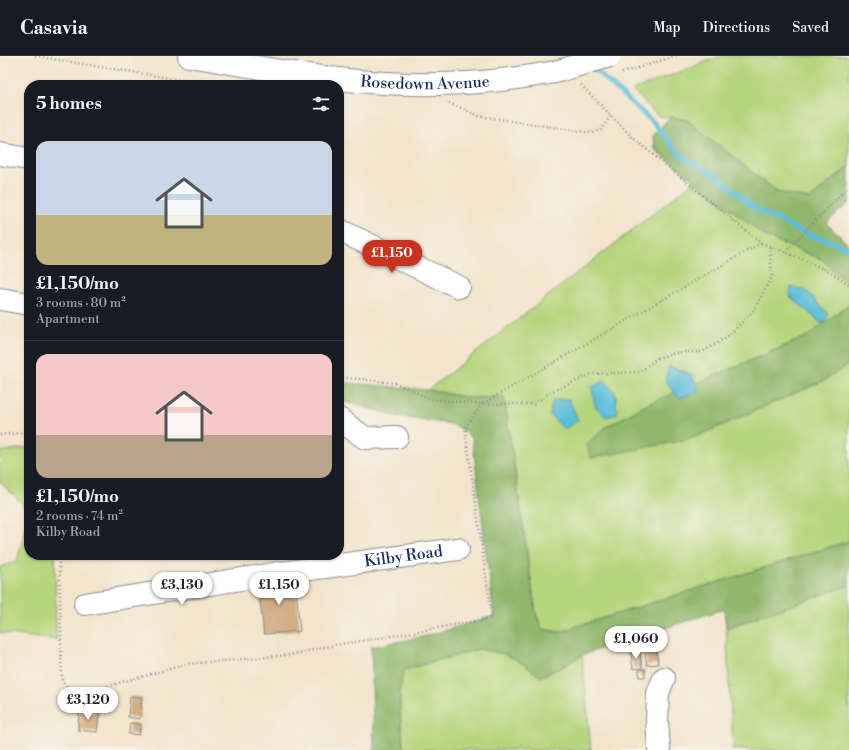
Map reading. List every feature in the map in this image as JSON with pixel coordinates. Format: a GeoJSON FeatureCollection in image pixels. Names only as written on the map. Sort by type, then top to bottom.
{"type":"FeatureCollection","features":[{"type":"Feature","properties":{"kind":"street","name":"Rosedown Avenue"},"geometry":{"type":"LineString","coordinates":[[189,56],[335,78],[411,84],[486,82],[520,78],[614,62]]}},
{"type":"Feature","properties":{"kind":"street"},"geometry":{"type":"LineString","coordinates":[[0,154],[24,158]]}},
{"type":"Feature","properties":{"kind":"street"},"geometry":{"type":"LineString","coordinates":[[344,232],[459,287]]}},
{"type":"Feature","properties":{"kind":"street"},"geometry":{"type":"LineString","coordinates":[[0,300],[24,303]]}},
{"type":"Feature","properties":{"kind":"street"},"geometry":{"type":"LineString","coordinates":[[344,423],[365,438],[397,437]]}},
{"type":"Feature","properties":{"kind":"street","name":"Kilby Road"},"geometry":{"type":"LineString","coordinates":[[344,559],[458,549]]}},
{"type":"Feature","properties":{"kind":"street","name":"Kilby Road"},"geometry":{"type":"LineString","coordinates":[[85,604],[272,565],[330,560]]}},
{"type":"Feature","properties":{"kind":"street"},"geometry":{"type":"LineString","coordinates":[[659,750],[657,720],[658,693],[664,678]]}},
{"type":"Feature","properties":{"kind":"path"},"geometry":{"type":"LineString","coordinates":[[35,56],[181,80]]}},
{"type":"Feature","properties":{"kind":"path"},"geometry":{"type":"LineString","coordinates":[[614,62],[676,56]]}},
{"type":"Feature","properties":{"kind":"path"},"geometry":{"type":"LineString","coordinates":[[579,83],[633,138],[761,243],[829,271],[849,284]]}},
{"type":"Feature","properties":{"kind":"path"},"geometry":{"type":"LineString","coordinates":[[448,103],[480,116],[592,132],[601,130],[611,115]]}},
{"type":"Feature","properties":{"kind":"path"},"geometry":{"type":"LineString","coordinates":[[785,252],[849,186]]}},
{"type":"Feature","properties":{"kind":"path"},"geometry":{"type":"LineString","coordinates":[[59,560],[62,681],[69,689],[90,691],[187,664],[290,655],[335,645],[492,618],[466,428],[482,404],[761,243]]}},
{"type":"Feature","properties":{"kind":"path"},"geometry":{"type":"LineString","coordinates":[[344,378],[395,383],[430,399],[482,404],[534,404],[551,392],[592,374],[640,372],[657,358],[679,352],[702,352],[727,337],[753,311],[772,277],[770,247]]}},
{"type":"Feature","properties":{"kind":"path"},"geometry":{"type":"LineString","coordinates":[[0,435],[24,433]]}},
{"type":"Feature","properties":{"kind":"green space"},"geometry":{"type":"Polygon","coordinates":[[[721,56],[849,56],[849,166],[810,199],[777,192],[687,120],[658,116],[633,90],[721,56]]]}},
{"type":"Feature","properties":{"kind":"green space"},"geometry":{"type":"Polygon","coordinates":[[[670,117],[687,120],[777,192],[810,199],[849,166],[849,203],[826,223],[849,245],[849,286],[823,260],[765,236],[654,149],[653,136],[670,117]]]}},
{"type":"Feature","properties":{"kind":"green space"},"geometry":{"type":"Polygon","coordinates":[[[694,180],[765,236],[823,260],[849,286],[849,304],[808,336],[648,404],[606,427],[587,444],[690,439],[823,381],[849,364],[849,541],[559,632],[542,629],[536,614],[504,397],[471,398],[428,390],[691,184],[694,180]]]}},
{"type":"Feature","properties":{"kind":"green space"},"geometry":{"type":"Polygon","coordinates":[[[849,304],[849,364],[823,381],[690,439],[591,458],[587,444],[606,427],[648,404],[808,336],[849,304]]]}},
{"type":"Feature","properties":{"kind":"green space"},"geometry":{"type":"Polygon","coordinates":[[[344,382],[428,390],[471,398],[504,397],[536,614],[542,629],[559,632],[849,541],[849,585],[726,628],[724,609],[582,655],[560,668],[540,677],[524,664],[505,654],[479,649],[404,670],[400,689],[400,699],[404,750],[374,750],[371,647],[426,636],[494,616],[472,438],[460,428],[451,424],[396,416],[344,401],[344,382]]]}},
{"type":"Feature","properties":{"kind":"green space"},"geometry":{"type":"Polygon","coordinates":[[[24,448],[24,507],[0,482],[0,452],[24,448]]]}},
{"type":"Feature","properties":{"kind":"green space"},"geometry":{"type":"Polygon","coordinates":[[[24,533],[24,560],[55,560],[56,640],[0,633],[0,567],[17,561],[24,533]]]}},
{"type":"Feature","properties":{"kind":"green space"},"geometry":{"type":"Polygon","coordinates":[[[849,585],[849,750],[733,750],[726,628],[849,585]]]}},
{"type":"Feature","properties":{"kind":"green space"},"geometry":{"type":"Polygon","coordinates":[[[479,649],[505,654],[524,664],[540,677],[560,668],[582,655],[591,750],[404,750],[400,700],[403,670],[479,649]]]}},
{"type":"Feature","properties":{"kind":"water"},"geometry":{"type":"Polygon","coordinates":[[[791,287],[806,290],[829,315],[822,324],[790,296],[791,287]]]}},
{"type":"Feature","properties":{"kind":"water"},"geometry":{"type":"Polygon","coordinates":[[[669,366],[691,374],[700,391],[679,398],[666,381],[669,366]]]}},
{"type":"Feature","properties":{"kind":"water"},"geometry":{"type":"Polygon","coordinates":[[[605,380],[616,395],[617,414],[606,417],[595,406],[592,387],[605,380]]]}},
{"type":"Feature","properties":{"kind":"water"},"geometry":{"type":"Polygon","coordinates":[[[569,399],[578,420],[564,429],[550,415],[553,400],[569,399]]]}},
{"type":"Feature","properties":{"kind":"building"},"geometry":{"type":"Polygon","coordinates":[[[295,579],[300,631],[264,634],[258,582],[295,579]]]}},
{"type":"Feature","properties":{"kind":"building"},"geometry":{"type":"Polygon","coordinates":[[[655,639],[658,664],[647,665],[643,641],[655,639]]]}},
{"type":"Feature","properties":{"kind":"building"},"geometry":{"type":"Polygon","coordinates":[[[640,652],[642,668],[633,669],[631,653],[640,652]]]}},
{"type":"Feature","properties":{"kind":"building"},"geometry":{"type":"Polygon","coordinates":[[[645,669],[645,677],[639,677],[639,670],[645,669]]]}},
{"type":"Feature","properties":{"kind":"building"},"geometry":{"type":"Polygon","coordinates":[[[130,696],[142,697],[140,719],[128,717],[130,696]]]}},
{"type":"Feature","properties":{"kind":"building"},"geometry":{"type":"Polygon","coordinates":[[[79,711],[99,713],[97,732],[78,730],[79,711]]]}},
{"type":"Feature","properties":{"kind":"building"},"geometry":{"type":"Polygon","coordinates":[[[130,723],[140,724],[139,735],[129,734],[130,723]]]}},
{"type":"Feature","properties":{"kind":"waterway"},"geometry":{"type":"LineString","coordinates":[[592,67],[654,123],[681,156],[718,177],[757,210],[809,235],[830,241],[849,249]]}}]}
